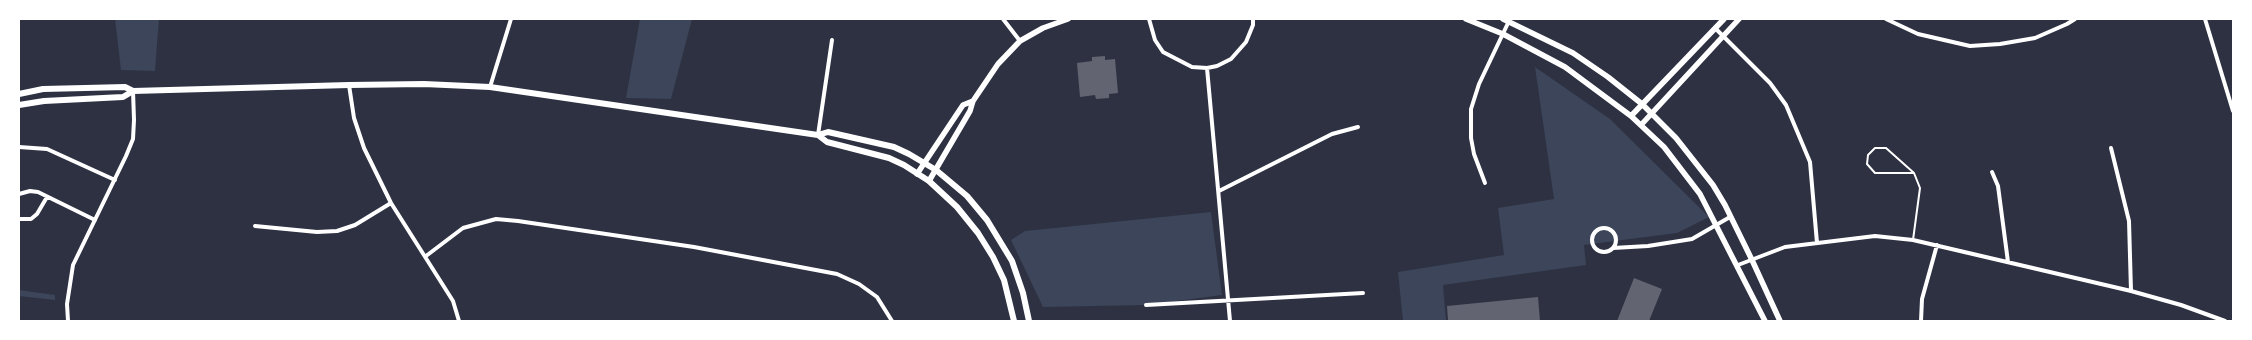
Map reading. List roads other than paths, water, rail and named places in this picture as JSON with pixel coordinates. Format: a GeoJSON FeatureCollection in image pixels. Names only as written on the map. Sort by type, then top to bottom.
{"type":"FeatureCollection","features":[{"type":"Feature","properties":{"kind":"main road"},"geometry":{"type":"LineString","coordinates":[[19,94],[39,90],[125,87],[132,91],[424,84],[490,87],[818,135],[828,132],[894,147],[936,170],[967,196],[987,220],[1012,261],[1023,293],[1029,321]]}},
{"type":"Feature","properties":{"kind":"main road"},"geometry":{"type":"LineString","coordinates":[[19,105],[44,101],[123,97],[132,91]]}},
{"type":"Feature","properties":{"kind":"main road"},"geometry":{"type":"LineString","coordinates":[[818,135],[827,142],[889,158],[929,181],[958,207],[978,233],[993,257],[1004,280],[1014,321]]}},
{"type":"Feature","properties":{"kind":"street"},"geometry":{"type":"LineString","coordinates":[[490,87],[511,19]]}},
{"type":"Feature","properties":{"kind":"street"},"geometry":{"type":"LineString","coordinates":[[1003,19],[1020,41]]}},
{"type":"Feature","properties":{"kind":"street"},"geometry":{"type":"LineString","coordinates":[[929,181],[970,111],[973,101],[998,64],[1020,41],[1042,28],[1068,19]]}},
{"type":"Feature","properties":{"kind":"street"},"geometry":{"type":"LineString","coordinates":[[1149,19],[1155,40],[1163,52],[1192,67],[1207,68],[1217,66],[1231,59],[1246,42],[1253,25],[1253,19]]}},
{"type":"Feature","properties":{"kind":"street"},"geometry":{"type":"LineString","coordinates":[[1466,19],[1503,34],[1565,67],[1631,116],[1664,147],[1700,194],[1738,265],[1765,321]]}},
{"type":"Feature","properties":{"kind":"street"},"geometry":{"type":"LineString","coordinates":[[1631,116],[1724,19]]}},
{"type":"Feature","properties":{"kind":"street"},"geometry":{"type":"LineString","coordinates":[[1641,125],[1739,19]]}},
{"type":"Feature","properties":{"kind":"street"},"geometry":{"type":"LineString","coordinates":[[1886,19],[1918,34],[1970,46],[2000,44],[2036,38],[2067,24],[2074,19]]}},
{"type":"Feature","properties":{"kind":"street"},"geometry":{"type":"LineString","coordinates":[[2205,19],[2233,111]]}},
{"type":"Feature","properties":{"kind":"street"},"geometry":{"type":"LineString","coordinates":[[1485,182],[1474,154],[1471,138],[1471,109],[1479,84],[1503,34],[1506,20],[1573,53],[1608,77],[1642,104],[1676,138],[1713,185],[1752,260],[1780,321]]}},
{"type":"Feature","properties":{"kind":"street"},"geometry":{"type":"LineString","coordinates":[[1715,28],[1770,83],[1786,105],[1797,127],[1810,162],[1817,243]]}},
{"type":"Feature","properties":{"kind":"street"},"geometry":{"type":"LineString","coordinates":[[818,135],[832,40]]}},
{"type":"Feature","properties":{"kind":"street"},"geometry":{"type":"LineString","coordinates":[[1207,68],[1230,321]]}},
{"type":"Feature","properties":{"kind":"street"},"geometry":{"type":"LineString","coordinates":[[349,85],[356,126],[364,148],[391,203],[426,256],[453,301],[459,321]]}},
{"type":"Feature","properties":{"kind":"street"},"geometry":{"type":"LineString","coordinates":[[68,321],[67,304],[73,265],[115,180],[133,139],[134,120],[132,91]]}},
{"type":"Feature","properties":{"kind":"street"},"geometry":{"type":"LineString","coordinates":[[917,174],[963,105],[973,101]]}},
{"type":"Feature","properties":{"kind":"street"},"geometry":{"type":"LineString","coordinates":[[1219,192],[1332,134],[1358,127]]}},
{"type":"Feature","properties":{"kind":"street"},"geometry":{"type":"LineString","coordinates":[[19,147],[47,149],[115,180]]}},
{"type":"Feature","properties":{"kind":"street"},"geometry":{"type":"LineString","coordinates":[[2111,148],[2129,221],[2131,291]]}},
{"type":"Feature","properties":{"kind":"street"},"geometry":{"type":"LineString","coordinates":[[1992,172],[1998,186],[2008,262]]}},
{"type":"Feature","properties":{"kind":"street"},"geometry":{"type":"LineString","coordinates":[[19,194],[34,191],[95,220]]}},
{"type":"Feature","properties":{"kind":"street"},"geometry":{"type":"LineString","coordinates":[[19,219],[31,219],[37,214],[47,197]]}},
{"type":"Feature","properties":{"kind":"street"},"geometry":{"type":"LineString","coordinates":[[255,226],[317,232],[336,231],[355,225],[391,203]]}},
{"type":"Feature","properties":{"kind":"street"},"geometry":{"type":"LineString","coordinates":[[1613,248],[1616,241],[1614,233],[1604,228],[1597,230],[1592,241],[1596,248],[1603,252],[1613,248],[1648,246],[1692,239],[1730,217]]}},
{"type":"Feature","properties":{"kind":"street"},"geometry":{"type":"LineString","coordinates":[[426,256],[463,228],[496,219],[518,221],[694,247],[837,274],[859,284],[877,297],[892,321]]}},
{"type":"Feature","properties":{"kind":"street"},"geometry":{"type":"LineString","coordinates":[[1738,265],[1786,247],[1875,236],[1913,240],[2131,291],[2181,305],[2225,321]]}},
{"type":"Feature","properties":{"kind":"street"},"geometry":{"type":"LineString","coordinates":[[1921,321],[1922,300],[1937,245]]}},
{"type":"Feature","properties":{"kind":"street"},"geometry":{"type":"LineString","coordinates":[[1146,305],[1228,299],[1363,293]]}},
{"type":"Feature","properties":{"kind":"lane"},"geometry":{"type":"LineString","coordinates":[[1913,240],[1920,188],[1914,173],[1886,148],[1875,148],[1868,155],[1868,166],[1875,173],[1914,173]]}}]}
